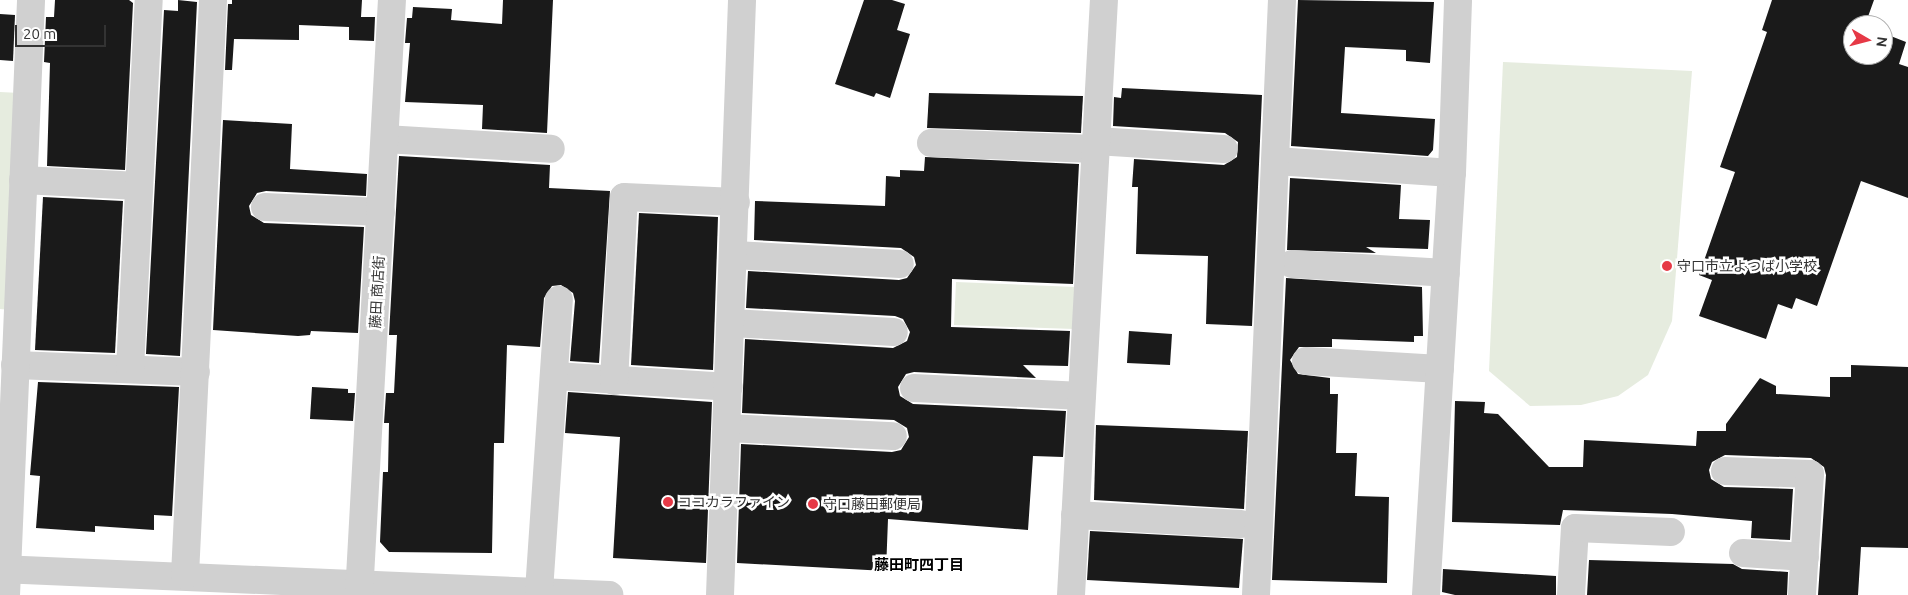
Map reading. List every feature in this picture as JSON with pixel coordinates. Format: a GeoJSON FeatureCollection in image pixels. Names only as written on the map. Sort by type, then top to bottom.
{"type":"FeatureCollection","features":[{"type":"Feature","properties":{"kind":"street"},"geometry":{"type":"LineString","coordinates":[[31,0],[4,578],[185,575],[359,590],[539,591],[609,595]]}},
{"type":"Feature","properties":{"kind":"street"},"geometry":{"type":"LineString","coordinates":[[130,369],[149,0]]}},
{"type":"Feature","properties":{"kind":"street"},"geometry":{"type":"LineString","coordinates":[[185,575],[214,0]]}},
{"type":"Feature","properties":{"kind":"street","name":"藤田 商店街"},"geometry":{"type":"LineString","coordinates":[[359,590],[392,0]]}},
{"type":"Feature","properties":{"kind":"street"},"geometry":{"type":"LineString","coordinates":[[720,595],[732,323],[742,0]]}},
{"type":"Feature","properties":{"kind":"street"},"geometry":{"type":"LineString","coordinates":[[1071,595],[1104,0]]}},
{"type":"Feature","properties":{"kind":"street"},"geometry":{"type":"LineString","coordinates":[[1256,595],[1282,0]]}},
{"type":"Feature","properties":{"kind":"street"},"geometry":{"type":"LineString","coordinates":[[1426,595],[1452,173],[1458,0]]}},
{"type":"Feature","properties":{"kind":"street"},"geometry":{"type":"LineString","coordinates":[[385,139],[551,149]]}},
{"type":"Feature","properties":{"kind":"street"},"geometry":{"type":"LineString","coordinates":[[931,143],[1224,149]]}},
{"type":"Feature","properties":{"kind":"street"},"geometry":{"type":"LineString","coordinates":[[1276,161],[1452,173]]}},
{"type":"Feature","properties":{"kind":"street"},"geometry":{"type":"LineString","coordinates":[[23,180],[139,186]]}},
{"type":"Feature","properties":{"kind":"street"},"geometry":{"type":"LineString","coordinates":[[614,381],[624,197],[736,202]]}},
{"type":"Feature","properties":{"kind":"street"},"geometry":{"type":"LineString","coordinates":[[265,207],[381,212]]}},
{"type":"Feature","properties":{"kind":"street"},"geometry":{"type":"LineString","coordinates":[[734,255],[900,264]]}},
{"type":"Feature","properties":{"kind":"street"},"geometry":{"type":"LineString","coordinates":[[1292,264],[1446,273]]}},
{"type":"Feature","properties":{"kind":"street"},"geometry":{"type":"LineString","coordinates":[[539,591],[556,376],[559,300]]}},
{"type":"Feature","properties":{"kind":"street"},"geometry":{"type":"LineString","coordinates":[[732,323],[894,332]]}},
{"type":"Feature","properties":{"kind":"street"},"geometry":{"type":"LineString","coordinates":[[1306,361],[1440,369]]}},
{"type":"Feature","properties":{"kind":"street"},"geometry":{"type":"LineString","coordinates":[[15,365],[196,372]]}},
{"type":"Feature","properties":{"kind":"street"},"geometry":{"type":"LineString","coordinates":[[556,376],[729,387]]}},
{"type":"Feature","properties":{"kind":"street"},"geometry":{"type":"LineString","coordinates":[[914,388],[1082,396]]}},
{"type":"Feature","properties":{"kind":"street"},"geometry":{"type":"LineString","coordinates":[[728,428],[893,436]]}},
{"type":"Feature","properties":{"kind":"street"},"geometry":{"type":"LineString","coordinates":[[1725,471],[1810,474],[1802,595]]}},
{"type":"Feature","properties":{"kind":"street"},"geometry":{"type":"LineString","coordinates":[[1076,515],[1241,524]]}},
{"type":"Feature","properties":{"kind":"street"},"geometry":{"type":"LineString","coordinates":[[1571,595],[1575,528],[1671,532]]}},
{"type":"Feature","properties":{"kind":"street"},"geometry":{"type":"LineString","coordinates":[[1743,553],[1805,557]]}},
{"type":"Feature","properties":{"kind":"shaded area"},"geometry":{"type":"Polygon","coordinates":[[[1503,62],[1692,71],[1672,321],[1648,375],[1618,396],[1581,405],[1530,406],[1489,371],[1503,62]]]}},
{"type":"Feature","properties":{"kind":"shaded area"},"geometry":{"type":"Polygon","coordinates":[[[0,92],[20,93],[10,310],[0,309],[0,92]]]}},
{"type":"Feature","properties":{"kind":"shaded area"},"geometry":{"type":"Polygon","coordinates":[[[956,282],[1076,287],[1074,329],[954,325],[956,282]]]}},
{"type":"Feature","properties":{"kind":"building"},"geometry":{"type":"Polygon","coordinates":[[[55,0],[129,0],[133,3],[125,170],[47,166],[50,63],[44,62],[46,17],[54,17],[55,0]]]}},
{"type":"Feature","properties":{"kind":"building"},"geometry":{"type":"Polygon","coordinates":[[[178,0],[197,2],[180,356],[146,354],[164,10],[178,11],[178,0]]]}},
{"type":"Feature","properties":{"kind":"building"},"geometry":{"type":"Polygon","coordinates":[[[232,0],[362,0],[361,17],[375,17],[374,41],[349,40],[349,27],[299,25],[299,40],[234,39],[232,70],[225,70],[228,4],[232,4],[232,0]]]}},
{"type":"Feature","properties":{"kind":"building"},"geometry":{"type":"Polygon","coordinates":[[[503,0],[553,0],[547,133],[482,129],[483,105],[405,102],[410,43],[405,43],[407,18],[412,18],[413,7],[452,9],[451,20],[502,24],[503,0]]]}},
{"type":"Feature","properties":{"kind":"building"},"geometry":{"type":"Polygon","coordinates":[[[864,0],[892,0],[905,4],[897,30],[910,34],[890,98],[876,93],[874,97],[835,84],[864,0]]]}},
{"type":"Feature","properties":{"kind":"building"},"geometry":{"type":"Polygon","coordinates":[[[1298,0],[1434,2],[1430,63],[1406,61],[1406,50],[1345,47],[1341,113],[1435,119],[1433,150],[1428,156],[1291,146],[1298,0]]]}},
{"type":"Feature","properties":{"kind":"building"},"geometry":{"type":"Polygon","coordinates":[[[1772,0],[1874,0],[1869,15],[1843,15],[1843,65],[1893,65],[1893,37],[1906,42],[1899,64],[1908,67],[1908,198],[1861,181],[1817,306],[1796,298],[1792,309],[1778,304],[1766,339],[1699,316],[1712,280],[1699,275],[1735,172],[1720,167],[1767,32],[1762,30],[1772,0]]]}},
{"type":"Feature","properties":{"kind":"building"},"geometry":{"type":"Polygon","coordinates":[[[0,14],[15,15],[13,61],[0,60],[0,14]]]}},
{"type":"Feature","properties":{"kind":"building"},"geometry":{"type":"Polygon","coordinates":[[[1122,88],[1262,95],[1252,326],[1206,324],[1208,256],[1136,254],[1138,187],[1132,187],[1134,159],[1224,165],[1237,157],[1238,142],[1225,133],[1113,126],[1114,97],[1121,98],[1122,88]]]}},
{"type":"Feature","properties":{"kind":"building"},"geometry":{"type":"Polygon","coordinates":[[[929,93],[1083,96],[1081,133],[927,128],[929,93]]]}},
{"type":"Feature","properties":{"kind":"building"},"geometry":{"type":"Polygon","coordinates":[[[223,120],[292,124],[290,169],[367,174],[366,196],[266,191],[257,193],[249,206],[251,215],[264,223],[364,227],[358,333],[311,331],[310,335],[298,336],[213,330],[223,120]]]}},
{"type":"Feature","properties":{"kind":"building"},"geometry":{"type":"Polygon","coordinates":[[[399,156],[550,165],[549,188],[610,191],[599,363],[570,361],[575,301],[573,293],[561,285],[552,286],[544,298],[540,347],[507,345],[504,443],[494,443],[492,553],[389,552],[380,542],[383,472],[388,472],[389,423],[384,423],[386,393],[394,393],[397,335],[389,335],[399,156]]]}},
{"type":"Feature","properties":{"kind":"building"},"geometry":{"type":"Polygon","coordinates":[[[925,157],[1079,164],[1073,284],[952,279],[951,327],[1070,331],[1068,366],[1023,365],[1036,378],[914,372],[906,374],[898,387],[900,396],[913,404],[1066,411],[1063,457],[1033,456],[1028,530],[888,519],[886,571],[737,563],[741,444],[892,452],[901,450],[909,437],[907,428],[894,420],[742,413],[745,339],[893,348],[907,341],[910,332],[903,319],[895,316],[746,308],[748,271],[899,280],[907,278],[916,265],[914,257],[901,248],[754,240],[755,201],[885,206],[886,176],[900,177],[900,170],[924,171],[925,157]]]}},
{"type":"Feature","properties":{"kind":"building"},"geometry":{"type":"Polygon","coordinates":[[[1290,178],[1401,185],[1399,219],[1430,220],[1428,249],[1366,247],[1376,253],[1287,250],[1290,178]]]}},
{"type":"Feature","properties":{"kind":"building"},"geometry":{"type":"Polygon","coordinates":[[[43,197],[123,201],[115,353],[35,350],[43,197]]]}},
{"type":"Feature","properties":{"kind":"building"},"geometry":{"type":"Polygon","coordinates":[[[639,213],[718,217],[713,370],[631,365],[639,213]]]}},
{"type":"Feature","properties":{"kind":"building"},"geometry":{"type":"Polygon","coordinates":[[[1286,278],[1422,287],[1423,336],[1414,336],[1414,342],[1332,339],[1332,347],[1299,347],[1290,360],[1298,374],[1330,378],[1330,394],[1338,394],[1336,453],[1357,453],[1355,496],[1389,497],[1387,583],[1272,580],[1286,278]]]}},
{"type":"Feature","properties":{"kind":"building"},"geometry":{"type":"Polygon","coordinates":[[[1129,331],[1172,334],[1170,365],[1127,363],[1129,331]]]}},
{"type":"Feature","properties":{"kind":"building"},"geometry":{"type":"Polygon","coordinates":[[[1851,365],[1908,367],[1908,548],[1861,547],[1858,595],[1818,595],[1826,475],[1824,467],[1811,458],[1725,455],[1712,462],[1709,470],[1711,479],[1724,487],[1793,489],[1790,540],[1751,538],[1752,521],[1672,514],[1563,510],[1560,525],[1452,522],[1455,401],[1485,402],[1484,413],[1498,414],[1549,467],[1583,467],[1584,440],[1696,446],[1697,431],[1726,431],[1726,424],[1760,378],[1776,386],[1776,394],[1830,397],[1830,377],[1851,377],[1851,365]]]}},
{"type":"Feature","properties":{"kind":"building"},"geometry":{"type":"Polygon","coordinates":[[[38,382],[179,387],[172,516],[154,515],[154,530],[95,526],[95,532],[36,528],[40,476],[30,475],[38,382]]]}},
{"type":"Feature","properties":{"kind":"building"},"geometry":{"type":"Polygon","coordinates":[[[312,387],[348,389],[348,393],[355,393],[353,421],[310,419],[312,387]]]}},
{"type":"Feature","properties":{"kind":"building"},"geometry":{"type":"Polygon","coordinates":[[[568,392],[712,402],[706,563],[613,558],[620,437],[565,433],[568,392]]]}},
{"type":"Feature","properties":{"kind":"building"},"geometry":{"type":"Polygon","coordinates":[[[1096,425],[1248,431],[1244,509],[1094,500],[1096,425]]]}},
{"type":"Feature","properties":{"kind":"building"},"geometry":{"type":"Polygon","coordinates":[[[1090,531],[1243,539],[1239,588],[1087,580],[1090,531]]]}},
{"type":"Feature","properties":{"kind":"building"},"geometry":{"type":"Polygon","coordinates":[[[1589,560],[1733,564],[1742,569],[1788,572],[1787,595],[1587,595],[1589,560]]]}},
{"type":"Feature","properties":{"kind":"building"},"geometry":{"type":"Polygon","coordinates":[[[1443,569],[1556,576],[1556,595],[1455,595],[1442,592],[1443,569]]]}},
{"type":"Feature","properties":{"kind":"place","name":"守口市立よつば小学校"},"geometry":{"type":"Point","coordinates":[1667,266]}},
{"type":"Feature","properties":{"kind":"place","name":"ココカラファイン"},"geometry":{"type":"Point","coordinates":[668,502]}},
{"type":"Feature","properties":{"kind":"place","name":"守口藤田郵便局"},"geometry":{"type":"Point","coordinates":[813,504]}},
{"type":"Feature","properties":{"kind":"district","name":"藤田町四丁目"},"geometry":{"type":"Point","coordinates":[919,565]}}]}
